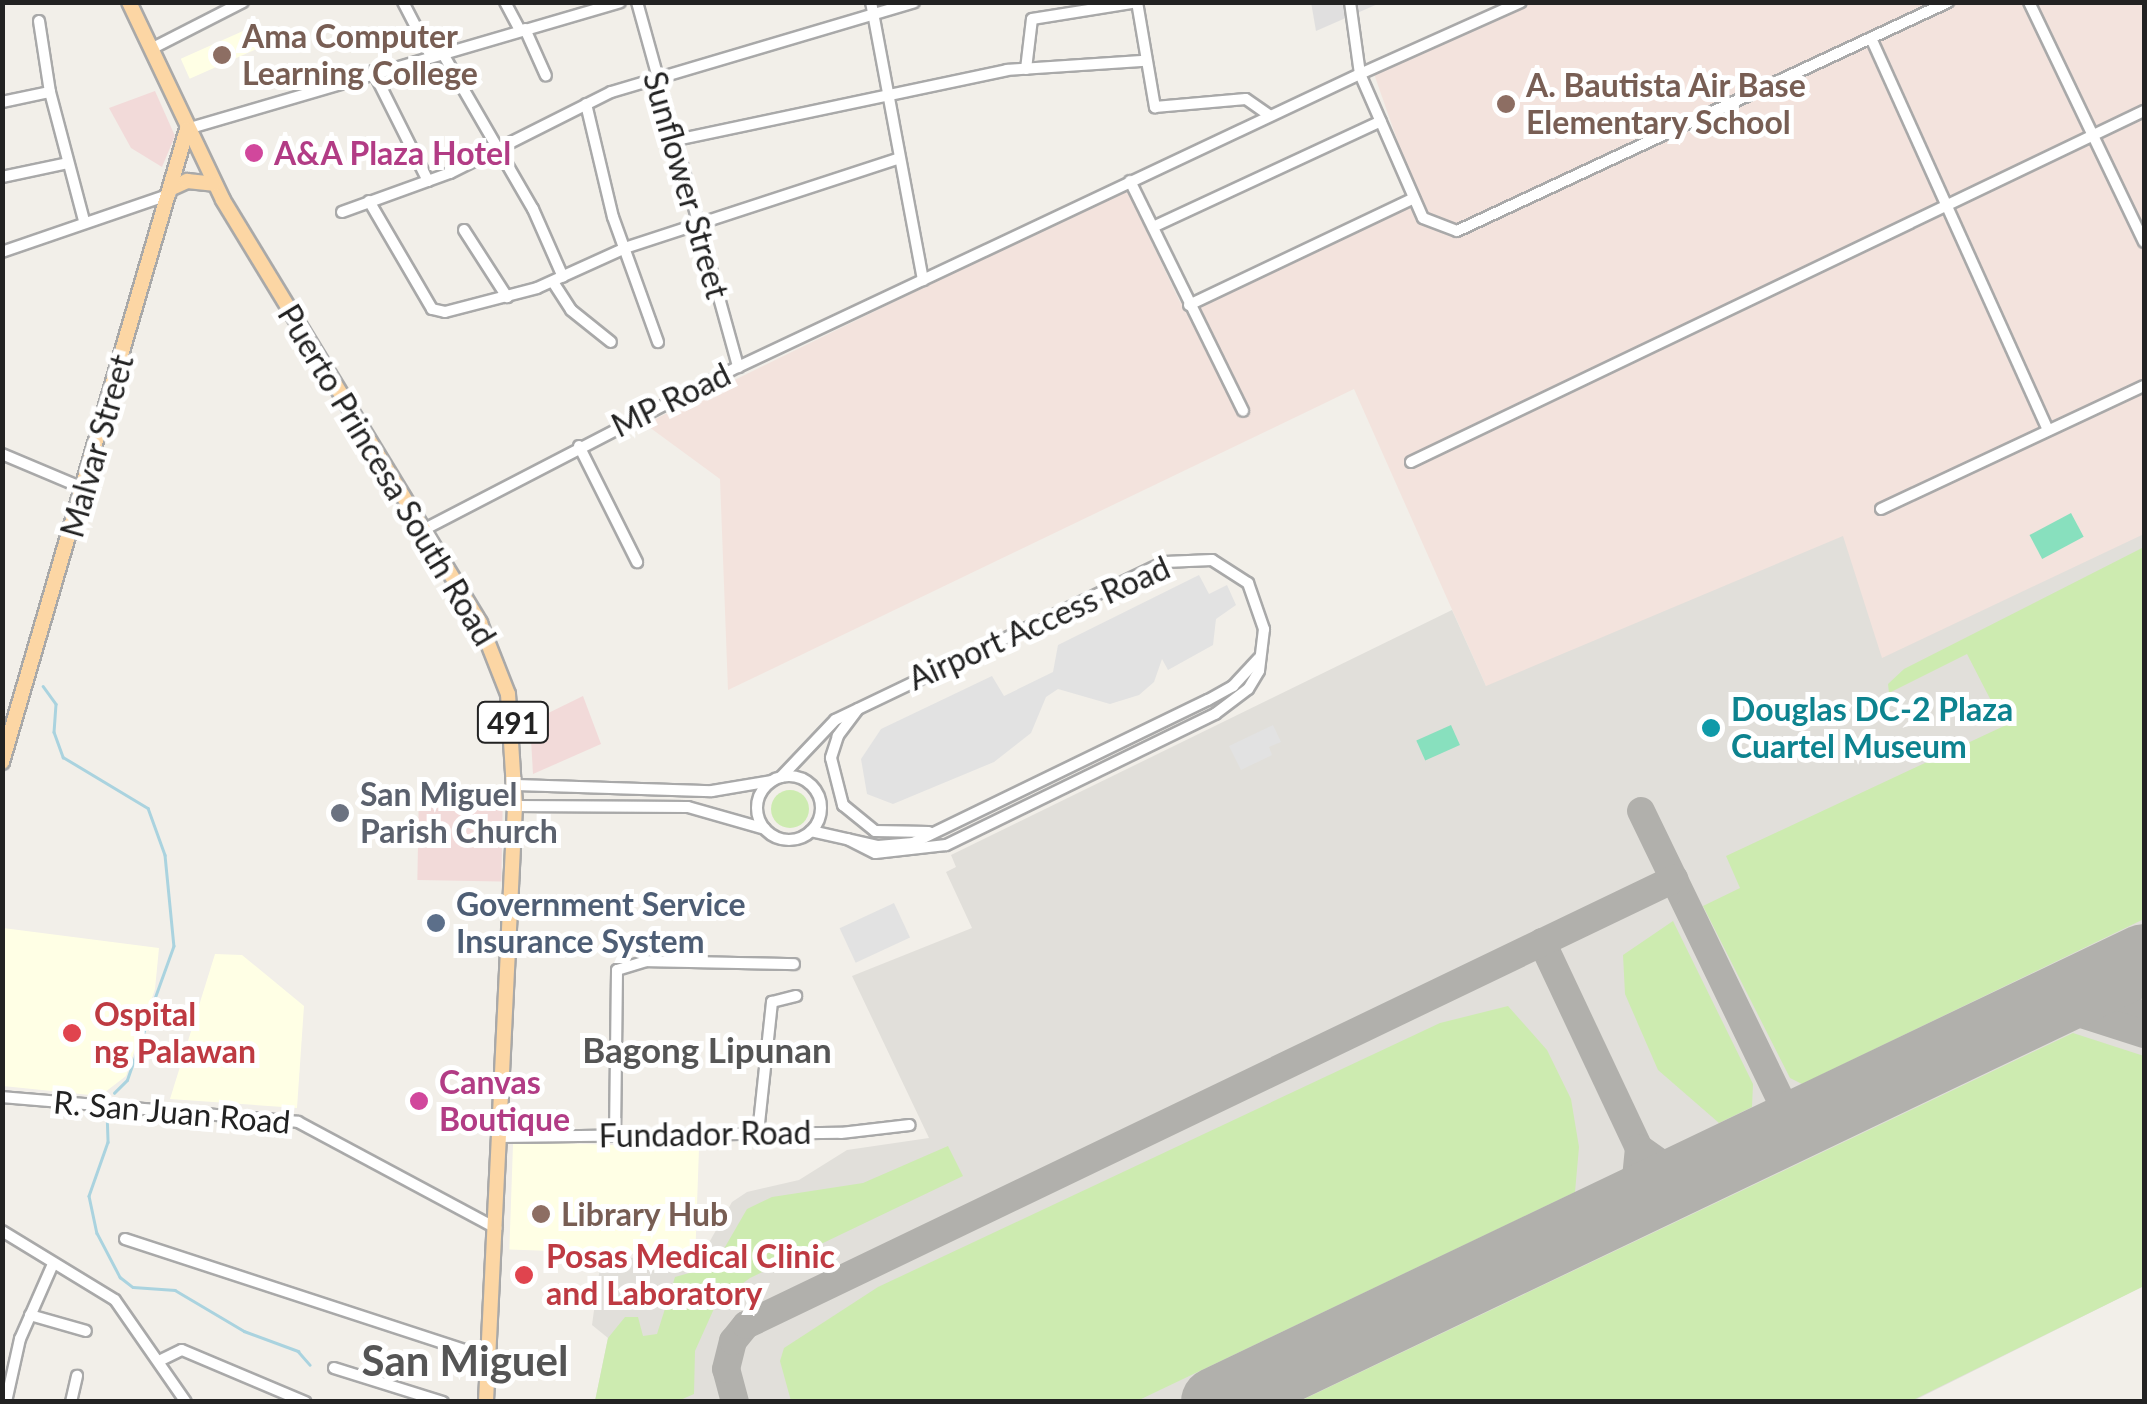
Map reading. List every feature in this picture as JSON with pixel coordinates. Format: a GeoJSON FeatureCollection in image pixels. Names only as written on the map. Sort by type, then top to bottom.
{"type":"FeatureCollection","features":[{"type":"Feature","properties":{"kind":"main road","name":"Puerto Princesa South Road"},"geometry":{"type":"LineString","coordinates":[[129,2],[214,184],[423,530],[502,673],[515,737],[516,806],[486,1402]]}},
{"type":"Feature","properties":{"kind":"main road","name":"Malvar Street"},"geometry":{"type":"LineString","coordinates":[[2,762],[187,129]]}},
{"type":"Feature","properties":{"kind":"main road"},"geometry":{"type":"LineString","coordinates":[[171,191],[195,180],[214,184]]}},
{"type":"Feature","properties":{"kind":"street"},"geometry":{"type":"LineString","coordinates":[[153,48],[242,2]]}},
{"type":"Feature","properties":{"kind":"street"},"geometry":{"type":"LineString","coordinates":[[404,2],[496,150],[571,310],[611,342]]}},
{"type":"Feature","properties":{"kind":"street"},"geometry":{"type":"LineString","coordinates":[[505,2],[546,76]]}},
{"type":"Feature","properties":{"kind":"street"},"geometry":{"type":"LineString","coordinates":[[187,129],[372,70],[620,2]]}},
{"type":"Feature","properties":{"kind":"street","name":"Sunflower Street"},"geometry":{"type":"LineString","coordinates":[[637,2],[671,141],[738,367]]}},
{"type":"Feature","properties":{"kind":"street"},"geometry":{"type":"LineString","coordinates":[[871,2],[896,158],[923,280]]}},
{"type":"Feature","properties":{"kind":"street"},"geometry":{"type":"LineString","coordinates":[[342,212],[428,181],[586,104],[655,78],[873,18],[914,2]]}},
{"type":"Feature","properties":{"kind":"street"},"geometry":{"type":"LineString","coordinates":[[1026,69],[1032,19],[1138,2],[1154,107],[1246,99],[1270,116]]}},
{"type":"Feature","properties":{"kind":"street"},"geometry":{"type":"LineString","coordinates":[[1350,2],[1360,74],[1412,198],[1438,228],[1457,230],[1871,38],[1922,8],[1940,4]]}},
{"type":"Feature","properties":{"kind":"street","name":"MP Road"},"geometry":{"type":"LineString","coordinates":[[423,530],[738,367],[1520,2]]}},
{"type":"Feature","properties":{"kind":"street"},"geometry":{"type":"LineString","coordinates":[[2029,2],[2144,242]]}},
{"type":"Feature","properties":{"kind":"street"},"geometry":{"type":"LineString","coordinates":[[40,21],[50,92],[84,221]]}},
{"type":"Feature","properties":{"kind":"street"},"geometry":{"type":"LineString","coordinates":[[1871,38],[2048,430]]}},
{"type":"Feature","properties":{"kind":"street"},"geometry":{"type":"LineString","coordinates":[[671,141],[886,94],[1026,69],[1144,61]]}},
{"type":"Feature","properties":{"kind":"street"},"geometry":{"type":"LineString","coordinates":[[372,70],[428,181]]}},
{"type":"Feature","properties":{"kind":"street"},"geometry":{"type":"LineString","coordinates":[[2,102],[50,92]]}},
{"type":"Feature","properties":{"kind":"street"},"geometry":{"type":"LineString","coordinates":[[586,104],[625,248],[658,342]]}},
{"type":"Feature","properties":{"kind":"street"},"geometry":{"type":"LineString","coordinates":[[1411,462],[1945,202],[2144,111]]}},
{"type":"Feature","properties":{"kind":"street"},"geometry":{"type":"LineString","coordinates":[[1153,228],[1381,121]]}},
{"type":"Feature","properties":{"kind":"street"},"geometry":{"type":"LineString","coordinates":[[369,201],[435,310],[507,297],[625,248],[896,158]]}},
{"type":"Feature","properties":{"kind":"street"},"geometry":{"type":"LineString","coordinates":[[2,177],[68,163]]}},
{"type":"Feature","properties":{"kind":"street"},"geometry":{"type":"LineString","coordinates":[[1130,181],[1243,411]]}},
{"type":"Feature","properties":{"kind":"street"},"geometry":{"type":"LineString","coordinates":[[2,252],[171,191]]}},
{"type":"Feature","properties":{"kind":"street"},"geometry":{"type":"LineString","coordinates":[[1189,305],[1412,198]]}},
{"type":"Feature","properties":{"kind":"street"},"geometry":{"type":"LineString","coordinates":[[464,230],[507,297]]}},
{"type":"Feature","properties":{"kind":"street"},"geometry":{"type":"LineString","coordinates":[[1880,509],[2144,386]]}},
{"type":"Feature","properties":{"kind":"street"},"geometry":{"type":"LineString","coordinates":[[579,446],[637,562]]}},
{"type":"Feature","properties":{"kind":"street"},"geometry":{"type":"LineString","coordinates":[[2,454],[84,488]]}},
{"type":"Feature","properties":{"kind":"street","name":"Airport Access Road"},"geometry":{"type":"LineString","coordinates":[[776,779],[824,728],[862,705],[1179,558],[1212,560],[1248,583],[1263,620],[1261,654]]}},
{"type":"Feature","properties":{"kind":"street"},"geometry":{"type":"LineString","coordinates":[[516,806],[688,807],[736,815],[787,840],[810,831],[847,840],[904,845],[1221,693],[1261,654]]}},
{"type":"Feature","properties":{"kind":"street"},"geometry":{"type":"LineString","coordinates":[[847,840],[876,853],[930,849],[960,838],[1215,714],[1248,689],[1261,654]]}},
{"type":"Feature","properties":{"kind":"street"},"geometry":{"type":"LineString","coordinates":[[862,705],[838,736],[831,758],[843,805],[875,831],[935,832]]}},
{"type":"Feature","properties":{"kind":"street"},"geometry":{"type":"LineString","coordinates":[[516,785],[712,791],[800,778],[815,789],[821,806],[810,831]]}},
{"type":"Feature","properties":{"kind":"street"},"geometry":{"type":"LineString","coordinates":[[765,828],[758,804],[776,779]]}},
{"type":"Feature","properties":{"kind":"street"},"geometry":{"type":"LineString","coordinates":[[615,1135],[618,970],[646,961],[794,964]]}},
{"type":"Feature","properties":{"kind":"street"},"geometry":{"type":"LineString","coordinates":[[758,1134],[772,1002],[796,996]]}},
{"type":"Feature","properties":{"kind":"street","name":"R. San Juan Road"},"geometry":{"type":"LineString","coordinates":[[2,1097],[298,1122],[496,1228]]}},
{"type":"Feature","properties":{"kind":"street","name":"Fundador Road"},"geometry":{"type":"LineString","coordinates":[[500,1137],[758,1134],[910,1126]]}},
{"type":"Feature","properties":{"kind":"street"},"geometry":{"type":"LineString","coordinates":[[4,1237],[115,1300],[186,1402]]}},
{"type":"Feature","properties":{"kind":"street"},"geometry":{"type":"LineString","coordinates":[[125,1239],[489,1358]]}},
{"type":"Feature","properties":{"kind":"street"},"geometry":{"type":"LineString","coordinates":[[6,1402],[30,1315],[53,1264]]}},
{"type":"Feature","properties":{"kind":"street"},"geometry":{"type":"LineString","coordinates":[[30,1315],[86,1330]]}},
{"type":"Feature","properties":{"kind":"street"},"geometry":{"type":"LineString","coordinates":[[160,1361],[182,1350],[305,1402]]}},
{"type":"Feature","properties":{"kind":"street"},"geometry":{"type":"LineString","coordinates":[[334,1368],[444,1402]]}},
{"type":"Feature","properties":{"kind":"street"},"geometry":{"type":"LineString","coordinates":[[70,1402],[77,1376]]}},
{"type":"Feature","properties":{"kind":"shaded area"},"geometry":{"type":"Polygon","coordinates":[[[1311,2],[1380,3],[1316,31],[1311,2]]]}},
{"type":"Feature","properties":{"kind":"shaded area"},"geometry":{"type":"Polygon","coordinates":[[[1528,3],[2144,3],[2144,544],[1690,761],[1486,686],[1354,389],[728,690],[720,479],[645,424],[1126,188],[1180,302],[1415,191],[1373,71],[1528,3]]]}},
{"type":"Feature","properties":{"kind":"shaded area","name":"Ama Computer Learning College"},"geometry":{"type":"Polygon","coordinates":[[[252,27],[261,47],[190,79],[181,59],[252,27]]]}},
{"type":"Feature","properties":{"kind":"shaded area"},"geometry":{"type":"Polygon","coordinates":[[[155,91],[175,136],[162,167],[131,148],[109,108],[155,91]]]}},
{"type":"Feature","properties":{"kind":"shaded area"},"geometry":{"type":"Polygon","coordinates":[[[2144,534],[2144,1286],[1911,1402],[595,1401],[608,1338],[592,1325],[601,1259],[702,1255],[732,1202],[747,1192],[799,1180],[847,1150],[929,1138],[852,976],[972,928],[946,872],[956,867],[951,855],[1452,610],[1486,686],[1843,536],[1882,658],[2144,534]]]}},
{"type":"Feature","properties":{"kind":"shaded area"},"geometry":{"type":"Polygon","coordinates":[[[1199,575],[1209,594],[1227,585],[1236,605],[1216,619],[1213,645],[1168,670],[1162,659],[1154,682],[1139,695],[1110,704],[1058,689],[1046,697],[1031,733],[994,762],[893,804],[867,794],[861,759],[881,729],[992,676],[1004,696],[1053,672],[1058,645],[1199,575]]]}},
{"type":"Feature","properties":{"kind":"shaded area"},"geometry":{"type":"Polygon","coordinates":[[[583,696],[601,744],[533,774],[530,722],[583,696]]]}},
{"type":"Feature","properties":{"kind":"shaded area"},"geometry":{"type":"Polygon","coordinates":[[[1273,725],[1281,742],[1269,747],[1272,755],[1241,770],[1229,746],[1273,725]]]}},
{"type":"Feature","properties":{"kind":"shaded area"},"geometry":{"type":"Polygon","coordinates":[[[419,786],[503,787],[501,881],[417,880],[419,786]]]}},
{"type":"Feature","properties":{"kind":"shaded area"},"geometry":{"type":"Polygon","coordinates":[[[894,903],[910,937],[856,963],[840,928],[894,903]]]}},
{"type":"Feature","properties":{"kind":"shaded area","name":"Ospital ng Palawan"},"geometry":{"type":"Polygon","coordinates":[[[3,928],[159,948],[155,989],[126,1076],[100,1096],[3,1086],[3,928]]]}},
{"type":"Feature","properties":{"kind":"shaded area"},"geometry":{"type":"Polygon","coordinates":[[[215,954],[242,955],[304,1006],[297,1108],[170,1099],[215,954]]]}},
{"type":"Feature","properties":{"kind":"shaded area"},"geometry":{"type":"Polygon","coordinates":[[[513,1142],[699,1148],[695,1256],[509,1249],[513,1142]]]}},
{"type":"Feature","properties":{"kind":"green space"},"geometry":{"type":"Polygon","coordinates":[[[2071,513],[2084,537],[2042,559],[2030,535],[2071,513]]]}},
{"type":"Feature","properties":{"kind":"green space"},"geometry":{"type":"Polygon","coordinates":[[[2144,547],[2144,919],[1802,1084],[1790,1078],[1703,906],[1740,888],[1726,856],[2004,726],[1967,654],[1889,693],[1888,684],[1904,669],[2144,547]]]}},
{"type":"Feature","properties":{"kind":"green space"},"geometry":{"type":"Polygon","coordinates":[[[1451,725],[1460,745],[1425,761],[1416,740],[1451,725]]]}},
{"type":"Feature","properties":{"kind":"green space"},"geometry":{"type":"Polygon","coordinates":[[[790,790],[803,796],[809,809],[803,822],[790,828],[777,822],[771,809],[777,796],[790,790]]]}},
{"type":"Feature","properties":{"kind":"green space"},"geometry":{"type":"Polygon","coordinates":[[[1673,921],[1753,1084],[1752,1107],[1719,1123],[1658,1070],[1625,994],[1623,955],[1673,921]]]}},
{"type":"Feature","properties":{"kind":"green space"},"geometry":{"type":"Polygon","coordinates":[[[1508,1006],[1547,1050],[1571,1099],[1579,1147],[1575,1192],[1137,1401],[791,1401],[780,1361],[784,1348],[878,1287],[1440,1023],[1508,1006]]]}},
{"type":"Feature","properties":{"kind":"green space"},"geometry":{"type":"Polygon","coordinates":[[[2073,1033],[2144,1056],[2144,1286],[1911,1401],[1300,1401],[2073,1033]]]}},
{"type":"Feature","properties":{"kind":"green space"},"geometry":{"type":"Polygon","coordinates":[[[948,1146],[963,1176],[750,1278],[717,1302],[695,1351],[694,1394],[678,1401],[595,1401],[608,1338],[625,1317],[638,1317],[643,1336],[657,1334],[675,1277],[714,1266],[747,1209],[772,1197],[863,1183],[948,1146]]]}},
{"type":"Feature","properties":{"kind":"waterway"},"geometry":{"type":"LineString","coordinates":[[43,686],[56,704],[54,732],[63,757],[148,808],[165,855],[174,946],[151,1010]]}},
{"type":"Feature","properties":{"kind":"waterway"},"geometry":{"type":"LineString","coordinates":[[114,1093],[127,1080],[146,1025]]}},
{"type":"Feature","properties":{"kind":"waterway"},"geometry":{"type":"LineString","coordinates":[[107,1111],[108,1142],[89,1196],[97,1233],[120,1277],[133,1287],[175,1290],[244,1331],[298,1351],[310,1365]]}},
{"type":"Feature","properties":{"kind":"taxiway"},"geometry":{"type":"LineString","coordinates":[[1641,811],[1793,1126]]}},
{"type":"Feature","properties":{"kind":"taxiway"},"geometry":{"type":"LineString","coordinates":[[735,1402],[726,1369],[733,1341],[746,1325],[1674,879]]}},
{"type":"Feature","properties":{"kind":"taxiway"},"geometry":{"type":"LineString","coordinates":[[1542,942],[1639,1148],[1635,1188],[1606,1216]]}},
{"type":"Feature","properties":{"kind":"taxiway"},"geometry":{"type":"LineString","coordinates":[[2126,968],[2127,1002],[2144,1031]]}},
{"type":"Feature","properties":{"kind":"taxiway"},"geometry":{"type":"LineString","coordinates":[[2050,1004],[2144,1034]]}},
{"type":"Feature","properties":{"kind":"taxiway"},"geometry":{"type":"LineString","coordinates":[[1639,1148],[1665,1166],[1704,1169]]}},
{"type":"Feature","properties":{"kind":"runway"},"geometry":{"type":"LineString","coordinates":[[1216,1402],[2144,959]]}},
{"type":"Feature","properties":{"kind":"place","name":"Ama Computer Learning College"},"geometry":{"type":"Point","coordinates":[222,55]}},
{"type":"Feature","properties":{"kind":"place","name":"A. Bautista Air Base Elementary School"},"geometry":{"type":"Point","coordinates":[1506,104]}},
{"type":"Feature","properties":{"kind":"place","name":"A&A Plaza Hotel"},"geometry":{"type":"Point","coordinates":[254,153]}},
{"type":"Feature","properties":{"kind":"place","name":"Douglas DC-2 Plaza Cuartel Museum"},"geometry":{"type":"Point","coordinates":[1711,728]}},
{"type":"Feature","properties":{"kind":"place","name":"San Miguel Parish Church"},"geometry":{"type":"Point","coordinates":[340,813]}},
{"type":"Feature","properties":{"kind":"place","name":"Government Service Insurance System"},"geometry":{"type":"Point","coordinates":[436,923]}},
{"type":"Feature","properties":{"kind":"place","name":"Ospital ng Palawan"},"geometry":{"type":"Point","coordinates":[72,1033]}},
{"type":"Feature","properties":{"kind":"place","name":"Canvas Boutique"},"geometry":{"type":"Point","coordinates":[419,1101]}},
{"type":"Feature","properties":{"kind":"place","name":"Library Hub"},"geometry":{"type":"Point","coordinates":[541,1214]}},
{"type":"Feature","properties":{"kind":"place","name":"Posas Medical Clinic and Laboratory"},"geometry":{"type":"Point","coordinates":[524,1275]}},
{"type":"Feature","properties":{"kind":"district","name":"Bagong Lipunan"},"geometry":{"type":"Point","coordinates":[707,1049]}},
{"type":"Feature","properties":{"kind":"district","name":"San Miguel"},"geometry":{"type":"Point","coordinates":[465,1360]}}]}
